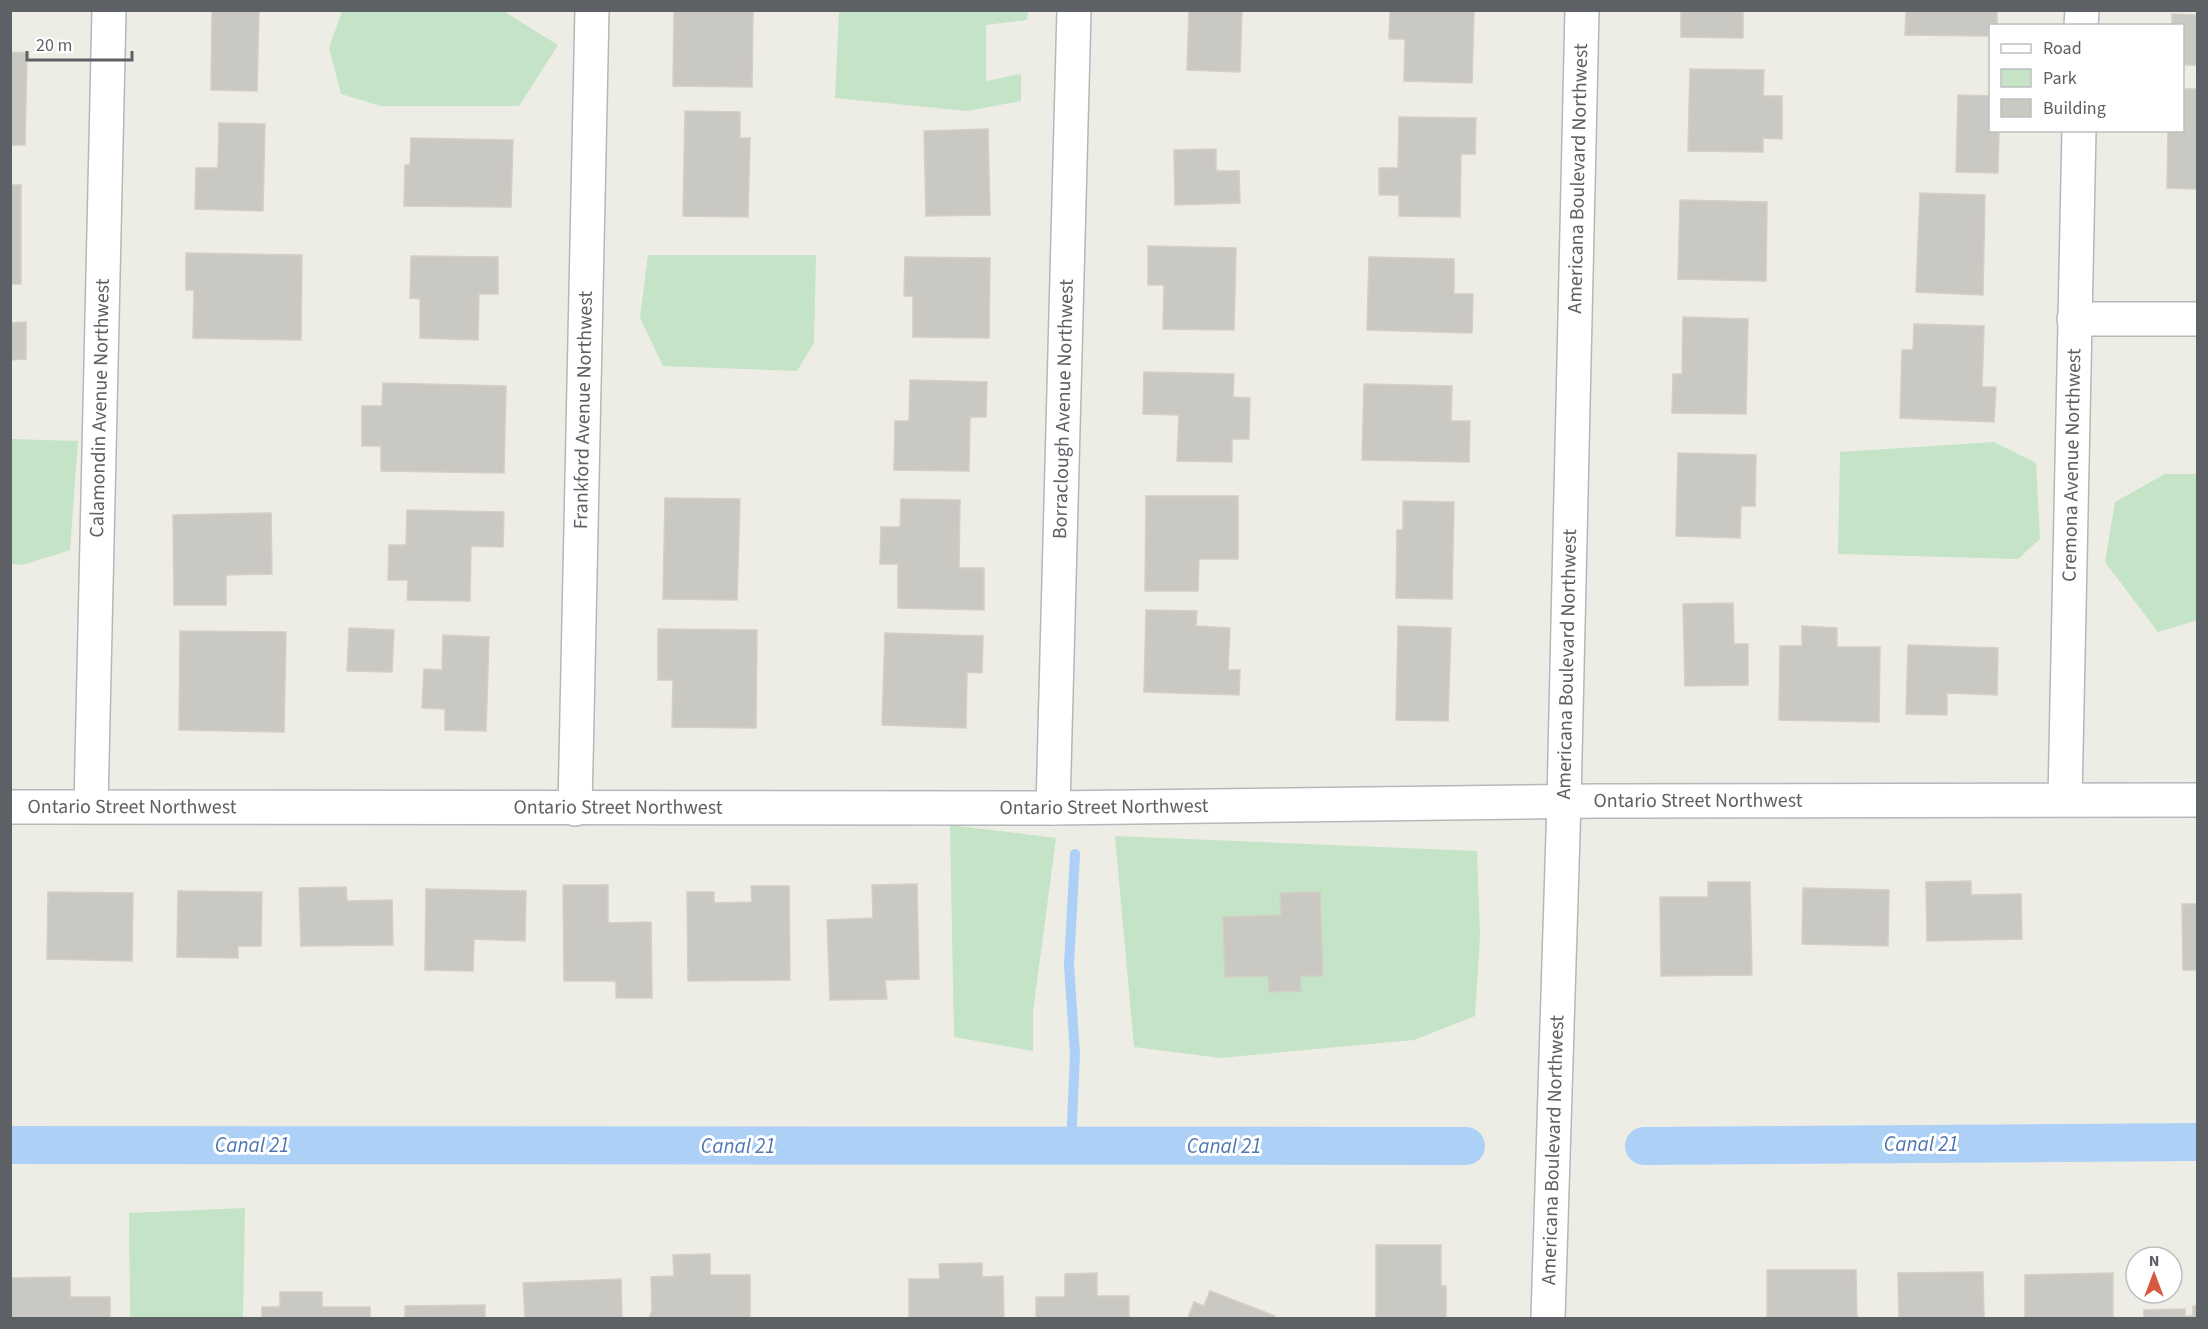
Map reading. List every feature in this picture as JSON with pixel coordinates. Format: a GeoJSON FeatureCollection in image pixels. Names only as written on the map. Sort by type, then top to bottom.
{"type":"FeatureCollection","features":[{"type":"Feature","properties":{"kind":"street","name":"Calamondin Avenue Northwest"},"geometry":{"type":"LineString","coordinates":[[91,806],[110,10]]}},
{"type":"Feature","properties":{"kind":"street","name":"Frankford Avenue Northwest"},"geometry":{"type":"LineString","coordinates":[[575,809],[592,10]]}},
{"type":"Feature","properties":{"kind":"street","name":"Borraclough Avenue Northwest"},"geometry":{"type":"LineString","coordinates":[[1053,808],[1074,10]]}},
{"type":"Feature","properties":{"kind":"street","name":"Americana Boulevard Northwest"},"geometry":{"type":"LineString","coordinates":[[1548,1318],[1564,801],[1582,10]]}},
{"type":"Feature","properties":{"kind":"street","name":"Cremona Avenue Northwest"},"geometry":{"type":"LineString","coordinates":[[2065,799],[2079,132]]}},
{"type":"Feature","properties":{"kind":"street"},"geometry":{"type":"LineString","coordinates":[[2074,319],[2198,320]]}},
{"type":"Feature","properties":{"kind":"street","name":"Ontario Street Northwest"},"geometry":{"type":"LineString","coordinates":[[10,807],[1053,808],[1564,801],[2198,800]]}},
{"type":"Feature","properties":{"kind":"green space"},"geometry":{"type":"Polygon","coordinates":[[[342,11],[503,11],[558,45],[519,106],[381,106],[341,94],[329,48],[342,11]]]}},
{"type":"Feature","properties":{"kind":"green space"},"geometry":{"type":"Polygon","coordinates":[[[839,11],[1028,11],[1027,20],[986,25],[986,81],[1021,74],[1021,101],[967,111],[835,98],[839,11]]]}},
{"type":"Feature","properties":{"kind":"green space"},"geometry":{"type":"Polygon","coordinates":[[[648,255],[816,255],[814,343],[797,371],[663,366],[640,318],[648,255]]]}},
{"type":"Feature","properties":{"kind":"green space"},"geometry":{"type":"Polygon","coordinates":[[[11,439],[78,441],[70,550],[23,565],[11,564],[11,439]]]}},
{"type":"Feature","properties":{"kind":"green space"},"geometry":{"type":"Polygon","coordinates":[[[1994,442],[2036,463],[2040,539],[2018,559],[1838,554],[1840,452],[1994,442]]]}},
{"type":"Feature","properties":{"kind":"green space"},"geometry":{"type":"Polygon","coordinates":[[[2165,474],[2197,474],[2198,620],[2158,632],[2105,562],[2115,502],[2165,474]]]}},
{"type":"Feature","properties":{"kind":"green space"},"geometry":{"type":"Polygon","coordinates":[[[950,825],[1056,838],[1033,1012],[1033,1051],[954,1037],[950,825]]]}},
{"type":"Feature","properties":{"kind":"green space"},"geometry":{"type":"Polygon","coordinates":[[[1115,836],[1477,851],[1480,936],[1475,1016],[1414,1040],[1220,1058],[1134,1047],[1115,836]]]}},
{"type":"Feature","properties":{"kind":"green space"},"geometry":{"type":"Polygon","coordinates":[[[245,1208],[243,1318],[130,1318],[129,1213],[245,1208]]]}},
{"type":"Feature","properties":{"kind":"building"},"geometry":{"type":"Polygon","coordinates":[[[212,10],[259,10],[257,91],[211,90],[212,10]]]}},
{"type":"Feature","properties":{"kind":"building"},"geometry":{"type":"Polygon","coordinates":[[[674,10],[753,10],[752,87],[673,86],[674,10]]]}},
{"type":"Feature","properties":{"kind":"building"},"geometry":{"type":"Polygon","coordinates":[[[1189,10],[1242,10],[1240,72],[1187,70],[1189,10]]]}},
{"type":"Feature","properties":{"kind":"building"},"geometry":{"type":"Polygon","coordinates":[[[1390,10],[1474,10],[1472,83],[1404,81],[1405,39],[1389,39],[1390,10]]]}},
{"type":"Feature","properties":{"kind":"building"},"geometry":{"type":"Polygon","coordinates":[[[1681,10],[1743,10],[1743,38],[1681,37],[1681,10]]]}},
{"type":"Feature","properties":{"kind":"building"},"geometry":{"type":"Polygon","coordinates":[[[1906,10],[1997,10],[1997,24],[1989,24],[1989,36],[1905,35],[1906,10]]]}},
{"type":"Feature","properties":{"kind":"building"},"geometry":{"type":"Polygon","coordinates":[[[2172,14],[2198,15],[2198,65],[2184,65],[2184,24],[2172,24],[2172,14]]]}},
{"type":"Feature","properties":{"kind":"building"},"geometry":{"type":"Polygon","coordinates":[[[10,52],[27,53],[25,145],[10,145],[10,52]]]}},
{"type":"Feature","properties":{"kind":"building"},"geometry":{"type":"Polygon","coordinates":[[[1690,69],[1764,70],[1763,96],[1782,96],[1782,139],[1763,138],[1763,152],[1688,151],[1690,69]]]}},
{"type":"Feature","properties":{"kind":"building"},"geometry":{"type":"Polygon","coordinates":[[[2184,89],[2198,89],[2198,189],[2167,188],[2168,132],[2184,132],[2184,89]]]}},
{"type":"Feature","properties":{"kind":"building"},"geometry":{"type":"Polygon","coordinates":[[[1958,95],[1989,96],[1989,132],[1999,132],[1998,173],[1956,172],[1958,95]]]}},
{"type":"Feature","properties":{"kind":"building"},"geometry":{"type":"Polygon","coordinates":[[[685,111],[740,112],[740,138],[750,138],[748,217],[683,216],[685,111]]]}},
{"type":"Feature","properties":{"kind":"building"},"geometry":{"type":"Polygon","coordinates":[[[1399,117],[1476,118],[1475,154],[1461,154],[1460,217],[1399,216],[1399,195],[1379,195],[1379,168],[1398,168],[1399,117]]]}},
{"type":"Feature","properties":{"kind":"building"},"geometry":{"type":"Polygon","coordinates":[[[219,123],[265,124],[263,211],[195,209],[196,168],[218,168],[219,123]]]}},
{"type":"Feature","properties":{"kind":"building"},"geometry":{"type":"Polygon","coordinates":[[[988,129],[990,215],[926,216],[924,131],[988,129]]]}},
{"type":"Feature","properties":{"kind":"building"},"geometry":{"type":"Polygon","coordinates":[[[411,138],[513,140],[511,207],[404,206],[405,165],[410,165],[411,138]]]}},
{"type":"Feature","properties":{"kind":"building"},"geometry":{"type":"Polygon","coordinates":[[[1216,149],[1216,171],[1239,171],[1240,203],[1175,205],[1174,150],[1216,149]]]}},
{"type":"Feature","properties":{"kind":"building"},"geometry":{"type":"Polygon","coordinates":[[[10,185],[21,185],[21,284],[10,284],[10,185]]]}},
{"type":"Feature","properties":{"kind":"building"},"geometry":{"type":"Polygon","coordinates":[[[1920,193],[1985,195],[1983,295],[1916,292],[1920,193]]]}},
{"type":"Feature","properties":{"kind":"building"},"geometry":{"type":"Polygon","coordinates":[[[1680,200],[1767,202],[1766,281],[1678,279],[1680,200]]]}},
{"type":"Feature","properties":{"kind":"building"},"geometry":{"type":"Polygon","coordinates":[[[1148,246],[1236,248],[1234,330],[1163,329],[1164,285],[1148,285],[1148,246]]]}},
{"type":"Feature","properties":{"kind":"building"},"geometry":{"type":"Polygon","coordinates":[[[186,253],[302,255],[301,340],[193,338],[194,290],[186,290],[186,253]]]}},
{"type":"Feature","properties":{"kind":"building"},"geometry":{"type":"Polygon","coordinates":[[[411,256],[498,257],[498,294],[479,294],[478,340],[420,338],[420,299],[410,298],[411,256]]]}},
{"type":"Feature","properties":{"kind":"building"},"geometry":{"type":"Polygon","coordinates":[[[905,257],[990,258],[989,338],[913,337],[913,296],[904,296],[905,257]]]}},
{"type":"Feature","properties":{"kind":"building"},"geometry":{"type":"Polygon","coordinates":[[[1369,257],[1454,259],[1454,294],[1473,294],[1472,333],[1367,330],[1369,257]]]}},
{"type":"Feature","properties":{"kind":"building"},"geometry":{"type":"Polygon","coordinates":[[[1683,317],[1748,319],[1746,414],[1672,413],[1673,374],[1682,374],[1683,317]]]}},
{"type":"Feature","properties":{"kind":"building"},"geometry":{"type":"Polygon","coordinates":[[[26,322],[26,359],[10,360],[10,323],[26,322]]]}},
{"type":"Feature","properties":{"kind":"building"},"geometry":{"type":"Polygon","coordinates":[[[1914,324],[1984,326],[1982,387],[1996,387],[1994,422],[1900,418],[1902,350],[1913,350],[1914,324]]]}},
{"type":"Feature","properties":{"kind":"building"},"geometry":{"type":"Polygon","coordinates":[[[1144,372],[1234,374],[1233,397],[1250,398],[1249,439],[1232,439],[1232,462],[1177,461],[1179,415],[1143,414],[1144,372]]]}},
{"type":"Feature","properties":{"kind":"building"},"geometry":{"type":"Polygon","coordinates":[[[910,380],[987,382],[986,417],[970,417],[969,471],[894,470],[895,421],[909,421],[910,380]]]}},
{"type":"Feature","properties":{"kind":"building"},"geometry":{"type":"Polygon","coordinates":[[[383,383],[506,386],[504,473],[381,471],[381,446],[362,446],[362,406],[382,406],[383,383]]]}},
{"type":"Feature","properties":{"kind":"building"},"geometry":{"type":"Polygon","coordinates":[[[1364,384],[1452,386],[1451,421],[1470,421],[1469,462],[1362,460],[1364,384]]]}},
{"type":"Feature","properties":{"kind":"building"},"geometry":{"type":"Polygon","coordinates":[[[1678,453],[1756,455],[1755,506],[1741,506],[1740,538],[1676,536],[1678,453]]]}},
{"type":"Feature","properties":{"kind":"building"},"geometry":{"type":"Polygon","coordinates":[[[1146,496],[1238,496],[1238,559],[1199,559],[1198,591],[1145,591],[1146,496]]]}},
{"type":"Feature","properties":{"kind":"building"},"geometry":{"type":"Polygon","coordinates":[[[665,498],[740,499],[737,600],[663,599],[665,498]]]}},
{"type":"Feature","properties":{"kind":"building"},"geometry":{"type":"Polygon","coordinates":[[[901,499],[960,500],[959,568],[984,568],[984,610],[898,608],[898,564],[880,564],[881,527],[900,527],[901,499]]]}},
{"type":"Feature","properties":{"kind":"building"},"geometry":{"type":"Polygon","coordinates":[[[1403,501],[1454,502],[1452,599],[1396,598],[1397,530],[1403,530],[1403,501]]]}},
{"type":"Feature","properties":{"kind":"building"},"geometry":{"type":"Polygon","coordinates":[[[407,510],[504,512],[503,547],[471,546],[470,601],[407,600],[408,580],[388,580],[389,545],[406,545],[407,510]]]}},
{"type":"Feature","properties":{"kind":"building"},"geometry":{"type":"Polygon","coordinates":[[[271,513],[272,574],[226,575],[226,605],[174,605],[173,515],[271,513]]]}},
{"type":"Feature","properties":{"kind":"building"},"geometry":{"type":"Polygon","coordinates":[[[1733,603],[1734,644],[1748,644],[1748,685],[1685,686],[1683,604],[1733,603]]]}},
{"type":"Feature","properties":{"kind":"building"},"geometry":{"type":"Polygon","coordinates":[[[1146,610],[1197,611],[1196,626],[1230,628],[1228,670],[1240,670],[1239,695],[1144,692],[1146,610]]]}},
{"type":"Feature","properties":{"kind":"building"},"geometry":{"type":"Polygon","coordinates":[[[1398,626],[1451,628],[1448,721],[1396,720],[1398,626]]]}},
{"type":"Feature","properties":{"kind":"building"},"geometry":{"type":"Polygon","coordinates":[[[1802,626],[1837,628],[1837,647],[1880,647],[1879,722],[1779,720],[1780,646],[1802,646],[1802,626]]]}},
{"type":"Feature","properties":{"kind":"building"},"geometry":{"type":"Polygon","coordinates":[[[349,628],[394,630],[392,672],[347,671],[349,628]]]}},
{"type":"Feature","properties":{"kind":"building"},"geometry":{"type":"Polygon","coordinates":[[[658,629],[757,630],[756,728],[672,727],[673,680],[658,680],[658,629]]]}},
{"type":"Feature","properties":{"kind":"building"},"geometry":{"type":"Polygon","coordinates":[[[180,631],[286,632],[284,732],[179,730],[180,631]]]}},
{"type":"Feature","properties":{"kind":"building"},"geometry":{"type":"Polygon","coordinates":[[[885,633],[983,636],[982,673],[967,672],[966,728],[882,725],[885,633]]]}},
{"type":"Feature","properties":{"kind":"building"},"geometry":{"type":"Polygon","coordinates":[[[443,635],[489,637],[486,731],[445,730],[445,709],[422,708],[424,669],[442,670],[443,635]]]}},
{"type":"Feature","properties":{"kind":"building"},"geometry":{"type":"Polygon","coordinates":[[[1908,645],[1998,648],[1997,695],[1947,693],[1947,715],[1906,714],[1908,645]]]}},
{"type":"Feature","properties":{"kind":"building"},"geometry":{"type":"Polygon","coordinates":[[[1971,881],[1971,895],[2021,894],[2022,939],[1927,941],[1926,882],[1971,881]]]}},
{"type":"Feature","properties":{"kind":"building"},"geometry":{"type":"Polygon","coordinates":[[[1708,882],[1750,882],[1752,975],[1661,976],[1660,897],[1708,897],[1708,882]]]}},
{"type":"Feature","properties":{"kind":"building"},"geometry":{"type":"Polygon","coordinates":[[[917,884],[919,979],[885,980],[887,999],[830,1000],[827,920],[873,918],[872,885],[917,884]]]}},
{"type":"Feature","properties":{"kind":"building"},"geometry":{"type":"Polygon","coordinates":[[[563,885],[608,885],[608,923],[651,922],[652,998],[616,998],[616,981],[564,981],[563,885]]]}},
{"type":"Feature","properties":{"kind":"building"},"geometry":{"type":"Polygon","coordinates":[[[751,886],[789,886],[790,980],[688,981],[687,892],[714,892],[714,903],[752,902],[751,886]]]}},
{"type":"Feature","properties":{"kind":"building"},"geometry":{"type":"Polygon","coordinates":[[[346,887],[347,901],[392,900],[393,945],[301,946],[299,888],[346,887]]]}},
{"type":"Feature","properties":{"kind":"building"},"geometry":{"type":"Polygon","coordinates":[[[1803,888],[1889,890],[1888,946],[1802,944],[1803,888]]]}},
{"type":"Feature","properties":{"kind":"building"},"geometry":{"type":"Polygon","coordinates":[[[426,889],[526,891],[525,941],[474,939],[473,971],[425,970],[426,889]]]}},
{"type":"Feature","properties":{"kind":"building"},"geometry":{"type":"Polygon","coordinates":[[[178,891],[262,892],[261,946],[238,946],[238,958],[177,957],[178,891]]]}},
{"type":"Feature","properties":{"kind":"building"},"geometry":{"type":"Polygon","coordinates":[[[48,892],[133,893],[132,961],[47,959],[48,892]]]}},
{"type":"Feature","properties":{"kind":"building"},"geometry":{"type":"Polygon","coordinates":[[[1320,892],[1323,976],[1300,976],[1301,991],[1269,992],[1268,976],[1225,977],[1223,917],[1281,915],[1280,893],[1320,892]]]}},
{"type":"Feature","properties":{"kind":"building"},"geometry":{"type":"Polygon","coordinates":[[[2182,904],[2198,904],[2198,970],[2183,970],[2182,904]]]}},
{"type":"Feature","properties":{"kind":"building"},"geometry":{"type":"Polygon","coordinates":[[[1376,1245],[1441,1245],[1441,1286],[1446,1286],[1446,1318],[1376,1318],[1376,1245]]]}},
{"type":"Feature","properties":{"kind":"building"},"geometry":{"type":"Polygon","coordinates":[[[710,1254],[710,1275],[750,1275],[750,1318],[649,1318],[652,1311],[651,1277],[674,1276],[673,1255],[710,1254]]]}},
{"type":"Feature","properties":{"kind":"building"},"geometry":{"type":"Polygon","coordinates":[[[982,1263],[982,1277],[1003,1276],[1004,1318],[909,1318],[909,1279],[940,1279],[939,1264],[982,1263]]]}},
{"type":"Feature","properties":{"kind":"building"},"geometry":{"type":"Polygon","coordinates":[[[1767,1270],[1856,1270],[1857,1318],[1767,1318],[1767,1270]]]}},
{"type":"Feature","properties":{"kind":"building"},"geometry":{"type":"Polygon","coordinates":[[[1983,1272],[1984,1318],[1899,1318],[1898,1273],[1983,1272]]]}},
{"type":"Feature","properties":{"kind":"building"},"geometry":{"type":"Polygon","coordinates":[[[1097,1273],[1097,1296],[1129,1296],[1129,1318],[1036,1318],[1036,1297],[1065,1297],[1065,1274],[1097,1273]]]}},
{"type":"Feature","properties":{"kind":"building"},"geometry":{"type":"Polygon","coordinates":[[[2113,1273],[2113,1318],[2025,1318],[2025,1275],[2113,1273]]]}},
{"type":"Feature","properties":{"kind":"building"},"geometry":{"type":"Polygon","coordinates":[[[70,1277],[70,1297],[110,1297],[110,1318],[10,1318],[10,1278],[70,1277]]]}},
{"type":"Feature","properties":{"kind":"building"},"geometry":{"type":"Polygon","coordinates":[[[621,1279],[622,1318],[525,1318],[523,1283],[621,1279]]]}},
{"type":"Feature","properties":{"kind":"building"},"geometry":{"type":"Polygon","coordinates":[[[1210,1291],[1275,1316],[1274,1318],[1188,1318],[1194,1302],[1204,1306],[1210,1291]]]}},
{"type":"Feature","properties":{"kind":"building"},"geometry":{"type":"Polygon","coordinates":[[[280,1292],[322,1292],[322,1307],[370,1307],[370,1318],[262,1318],[262,1307],[280,1307],[280,1292]]]}},
{"type":"Feature","properties":{"kind":"building"},"geometry":{"type":"Polygon","coordinates":[[[485,1305],[485,1318],[405,1318],[405,1306],[485,1305]]]}},
{"type":"Feature","properties":{"kind":"building"},"geometry":{"type":"Polygon","coordinates":[[[2193,1306],[2198,1306],[2198,1318],[2144,1318],[2144,1310],[2185,1309],[2185,1316],[2193,1316],[2193,1306]]]}},
{"type":"Feature","properties":{"kind":"waterway"},"geometry":{"type":"LineString","coordinates":[[1071,1146],[1075,1054],[1069,964],[1075,854]]}},
{"type":"Feature","properties":{"kind":"waterway","name":"Canal 21"},"geometry":{"type":"LineString","coordinates":[[1644,1146],[2198,1142]]}},
{"type":"Feature","properties":{"kind":"waterway","name":"Canal 21"},"geometry":{"type":"LineString","coordinates":[[10,1145],[1466,1146]]}}]}
